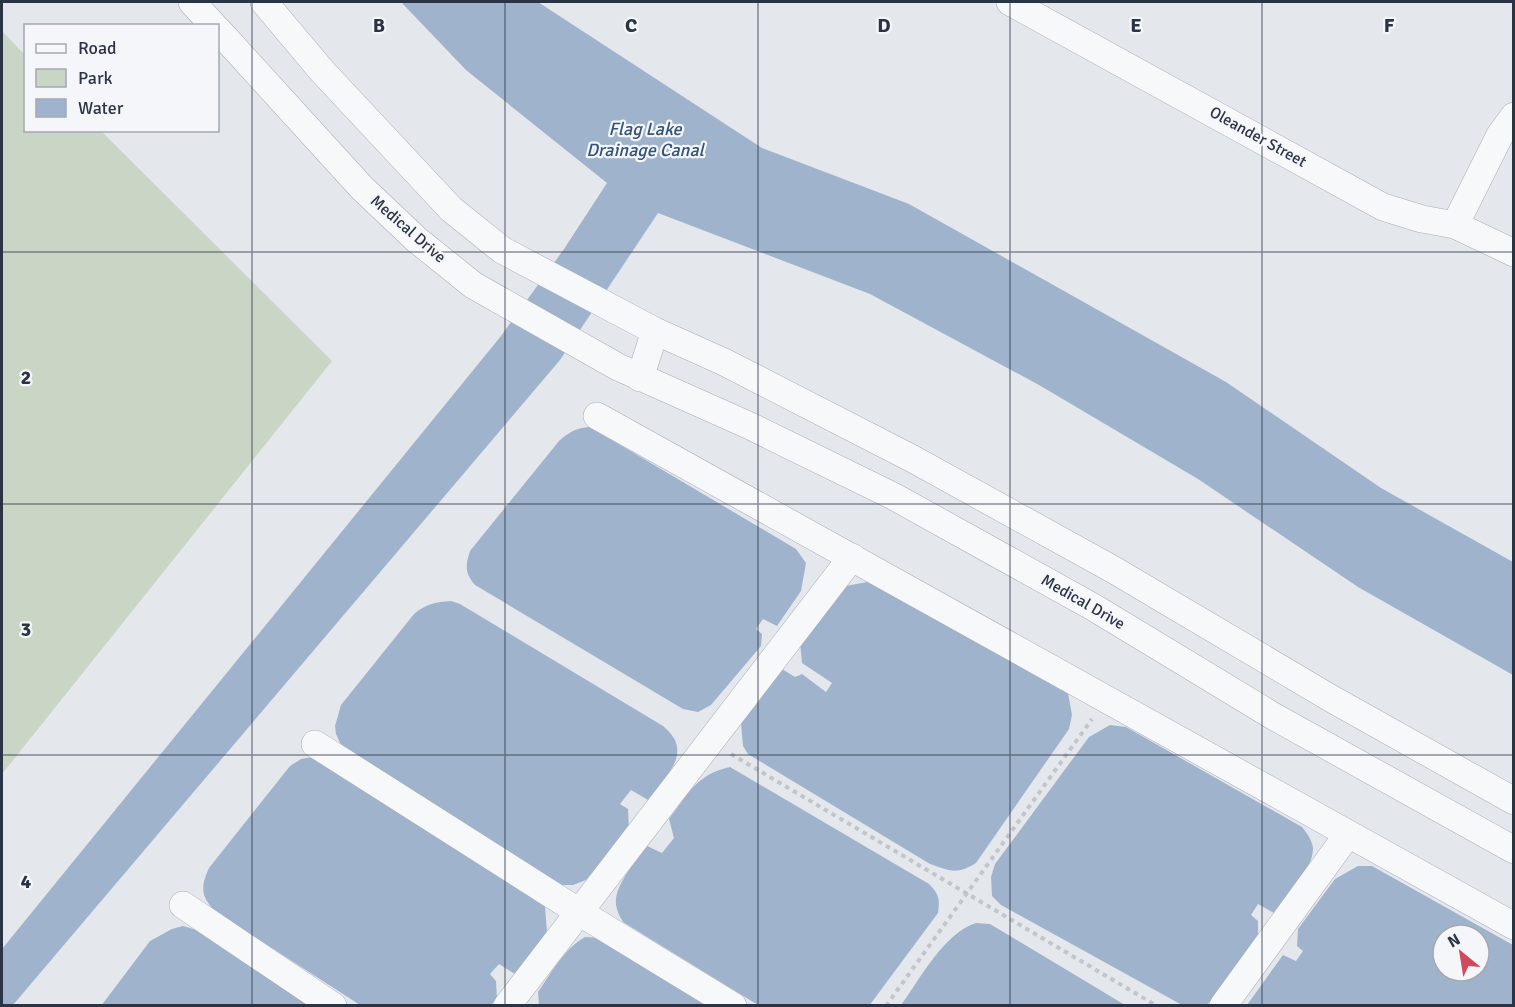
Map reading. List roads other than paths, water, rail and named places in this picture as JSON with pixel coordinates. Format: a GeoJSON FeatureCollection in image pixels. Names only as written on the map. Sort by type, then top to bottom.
{"type":"FeatureCollection","features":[{"type":"Feature","properties":{"kind":"street"},"geometry":{"type":"LineString","coordinates":[[192,2],[212,24]]}},
{"type":"Feature","properties":{"kind":"street"},"geometry":{"type":"LineString","coordinates":[[264,2],[322,71],[451,209],[502,250],[649,328],[724,362],[913,459],[1114,570],[1332,699],[1514,801]]}},
{"type":"Feature","properties":{"kind":"street","name":"Oleander Street"},"geometry":{"type":"LineString","coordinates":[[1010,2],[1383,207],[1422,219],[1455,225],[1514,253]]}},
{"type":"Feature","properties":{"kind":"street","name":"Medical Drive"},"geometry":{"type":"LineString","coordinates":[[219,31],[362,188],[417,240],[472,285],[497,301],[629,372],[748,425],[893,496],[1093,607],[1273,716],[1514,850]]}},
{"type":"Feature","properties":{"kind":"street"},"geometry":{"type":"LineString","coordinates":[[1455,225],[1500,135],[1514,116]]}},
{"type":"Feature","properties":{"kind":"street"},"geometry":{"type":"LineString","coordinates":[[629,372],[649,328]]}},
{"type":"Feature","properties":{"kind":"street"},"geometry":{"type":"LineString","coordinates":[[597,416],[1514,926]]}},
{"type":"Feature","properties":{"kind":"street"},"geometry":{"type":"LineString","coordinates":[[507,1005],[852,557]]}},
{"type":"Feature","properties":{"kind":"street"},"geometry":{"type":"LineString","coordinates":[[315,744],[579,912],[733,1005]]}},
{"type":"Feature","properties":{"kind":"street"},"geometry":{"type":"LineString","coordinates":[[1223,1005],[1348,834]]}},
{"type":"Feature","properties":{"kind":"street"},"geometry":{"type":"LineString","coordinates":[[183,905],[333,1005]]}},
{"type":"Feature","properties":{"kind":"water","name":"Flag Lake Drainage Canal"},"geometry":{"type":"Polygon","coordinates":[[[401,2],[538,2],[762,148],[909,204],[1226,382],[1381,488],[1513,562],[1513,675],[1358,587],[1198,479],[1039,385],[870,294],[658,213],[560,360],[13,1005],[2,1006],[2,949],[501,336],[564,249],[607,183],[466,70],[401,2]]]}},
{"type":"Feature","properties":{"kind":"water"},"geometry":{"type":"Polygon","coordinates":[[[590,427],[796,549],[806,563],[801,591],[777,626],[763,619],[756,629],[762,634],[761,646],[711,705],[698,712],[683,709],[475,585],[469,577],[467,565],[470,551],[559,441],[573,431],[590,427]]]}},
{"type":"Feature","properties":{"kind":"water"},"geometry":{"type":"Polygon","coordinates":[[[867,582],[879,586],[1068,693],[1072,715],[1069,729],[976,863],[964,869],[948,870],[930,864],[748,754],[743,746],[741,723],[782,669],[795,677],[802,674],[826,692],[832,683],[802,663],[800,642],[846,586],[867,582]]]}},
{"type":"Feature","properties":{"kind":"water"},"geometry":{"type":"Polygon","coordinates":[[[451,601],[460,604],[663,726],[677,745],[674,764],[648,800],[631,790],[620,804],[628,809],[629,829],[586,880],[573,885],[560,885],[341,745],[335,726],[341,705],[414,614],[431,604],[451,601]]]}},
{"type":"Feature","properties":{"kind":"water"},"geometry":{"type":"Polygon","coordinates":[[[1110,725],[1126,727],[1302,827],[1312,842],[1312,856],[1309,864],[1274,913],[1258,904],[1251,915],[1258,921],[1258,939],[1215,998],[1206,1005],[1182,1005],[1001,905],[992,896],[991,877],[995,864],[1089,737],[1110,725]]]}},
{"type":"Feature","properties":{"kind":"water"},"geometry":{"type":"Polygon","coordinates":[[[312,757],[545,906],[547,932],[515,974],[499,964],[490,974],[496,981],[497,999],[491,1005],[360,1005],[216,912],[207,902],[203,887],[209,868],[290,766],[301,759],[312,757]]]}},
{"type":"Feature","properties":{"kind":"water"},"geometry":{"type":"Polygon","coordinates":[[[730,767],[929,884],[937,894],[938,913],[869,1006],[758,1005],[623,922],[617,911],[617,893],[631,868],[647,846],[662,853],[674,838],[669,819],[694,786],[709,775],[730,767]]]}},
{"type":"Feature","properties":{"kind":"water"},"geometry":{"type":"Polygon","coordinates":[[[1358,866],[1372,866],[1474,923],[1431,923],[1431,983],[1491,983],[1491,933],[1513,945],[1513,1005],[1247,1005],[1283,955],[1296,961],[1303,951],[1297,946],[1298,929],[1335,879],[1358,866]]]}},
{"type":"Feature","properties":{"kind":"water"},"geometry":{"type":"Polygon","coordinates":[[[976,923],[990,924],[1125,1005],[901,1005],[943,946],[964,928],[976,923]]]}},
{"type":"Feature","properties":{"kind":"water"},"geometry":{"type":"Polygon","coordinates":[[[183,926],[197,930],[309,1006],[101,1006],[150,941],[172,929],[183,926]]]}},
{"type":"Feature","properties":{"kind":"water"},"geometry":{"type":"Polygon","coordinates":[[[585,937],[605,938],[712,1005],[539,1005],[538,992],[553,969],[571,948],[585,937]]]}}]}
